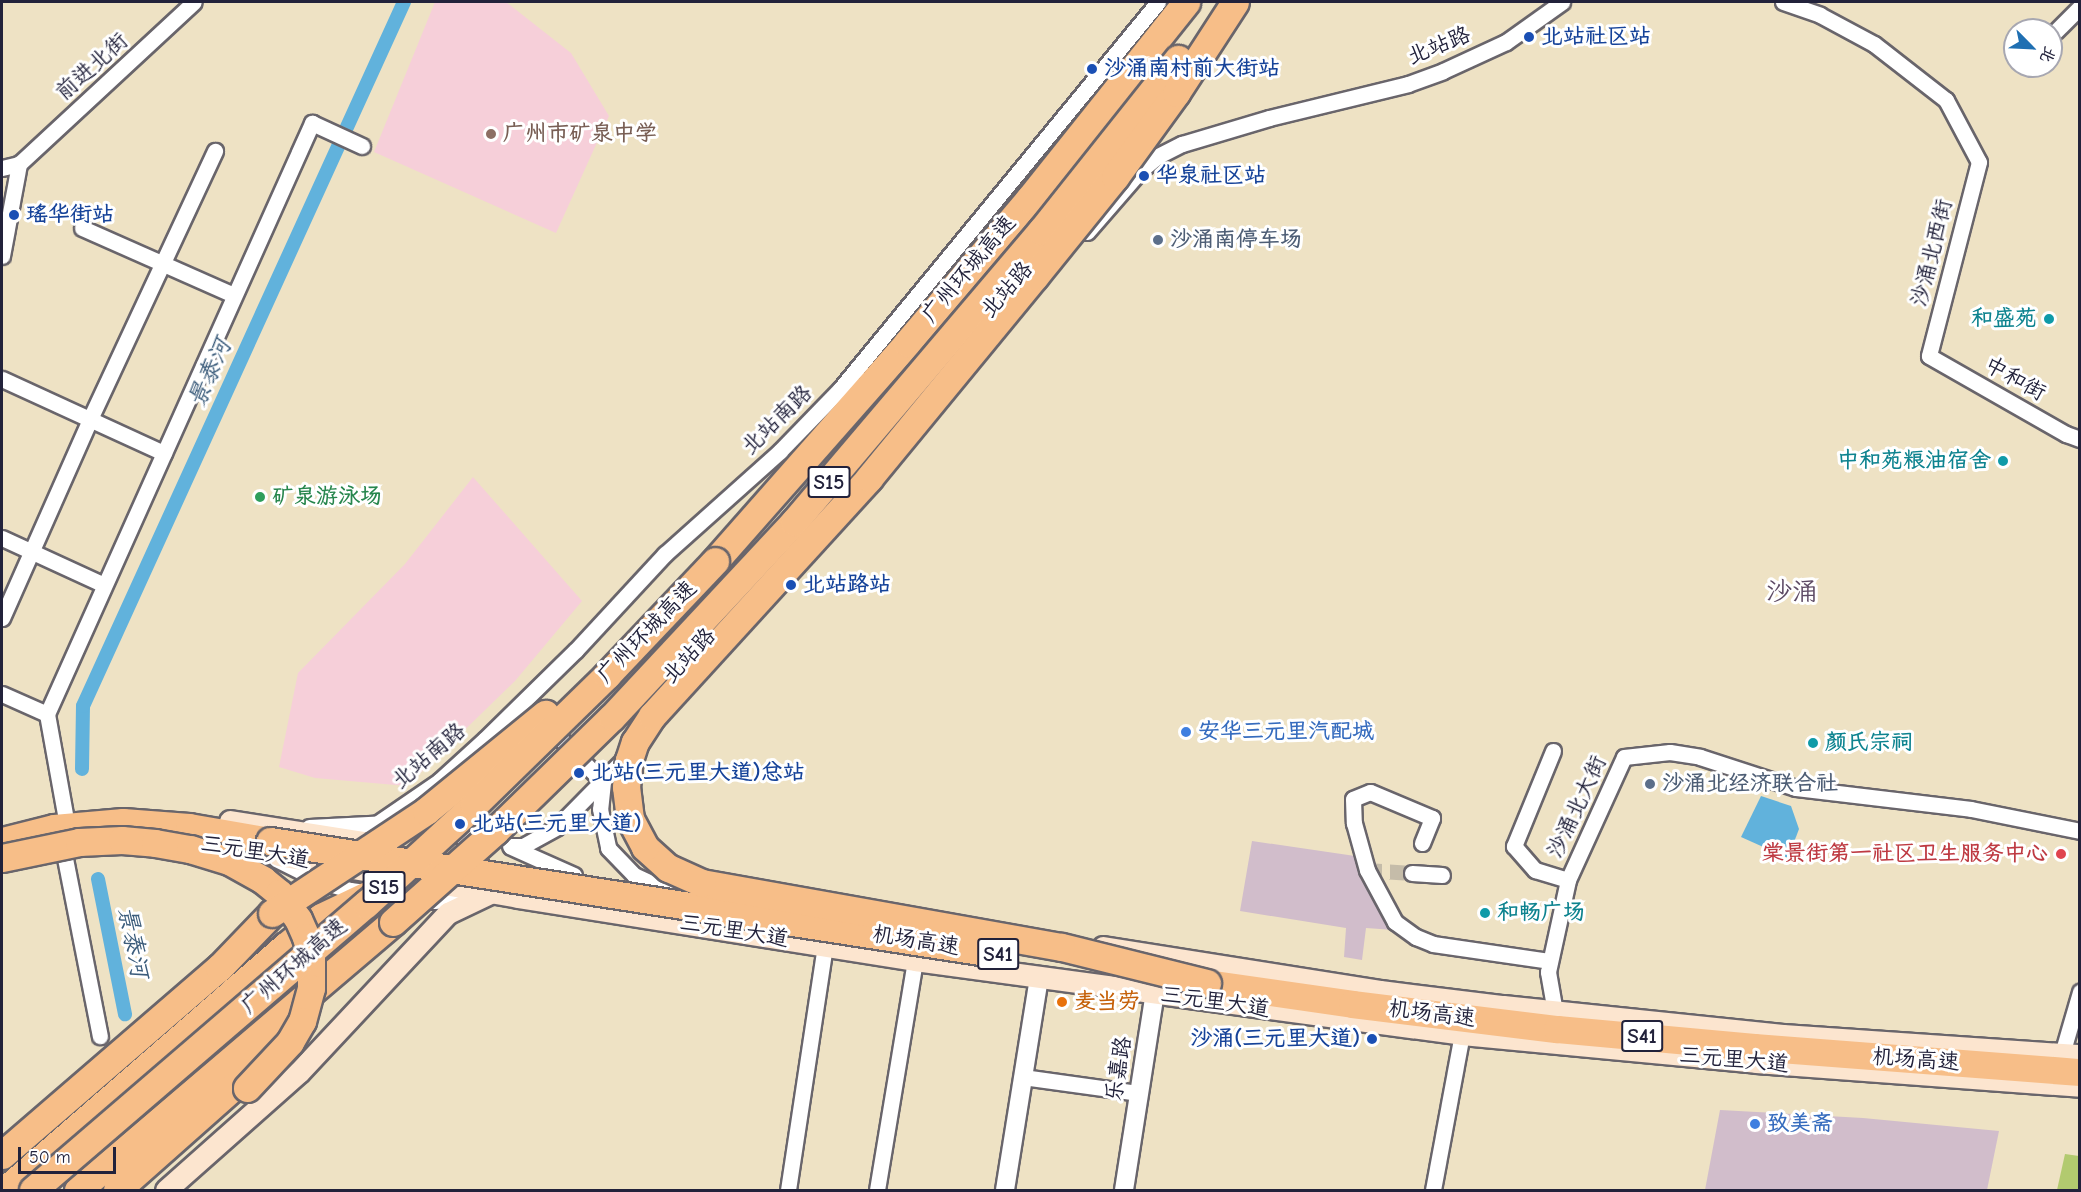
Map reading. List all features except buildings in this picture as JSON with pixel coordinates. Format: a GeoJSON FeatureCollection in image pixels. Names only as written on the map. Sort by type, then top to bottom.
{"type":"FeatureCollection","features":[{"type":"Feature","properties":{"kind":"highway","name":"广州环城高速"},"geometry":{"type":"LineString","coordinates":[[33,1191],[366,904],[474,805],[606,675],[715,561],[907,343],[1015,215],[1186,2]]}},
{"type":"Feature","properties":{"kind":"highway","name":"广州环城高速"},"geometry":{"type":"LineString","coordinates":[[78,1191],[393,922],[495,831],[612,717],[794,522],[1041,231],[1151,95],[1222,2]]}},
{"type":"Feature","properties":{"kind":"highway"},"geometry":{"type":"LineString","coordinates":[[1206,982],[1061,947],[702,884],[668,868],[645,847],[630,819],[626,787],[629,759],[635,742],[652,716],[869,478],[1043,267],[1148,133],[1235,2]]}},
{"type":"Feature","properties":{"kind":"highway"},"geometry":{"type":"LineString","coordinates":[[2,1137],[136,1015],[210,955],[426,811],[473,774],[565,697],[715,561]]}},
{"type":"Feature","properties":{"kind":"highway"},"geometry":{"type":"LineString","coordinates":[[2,841],[38,831],[89,824],[160,824],[790,922]]}},
{"type":"Feature","properties":{"kind":"highway"},"geometry":{"type":"LineString","coordinates":[[2,860],[51,846],[94,840],[135,841],[190,849],[229,861],[262,880],[285,902],[303,928],[310,957],[311,988],[302,1021],[290,1042],[263,1073],[132,1191]]}},
{"type":"Feature","properties":{"kind":"highway"},"geometry":{"type":"LineString","coordinates":[[5,1191],[285,946],[321,917],[365,896],[402,887],[443,884],[673,917],[790,922]]}},
{"type":"Feature","properties":{"kind":"highway"},"geometry":{"type":"LineString","coordinates":[[2,1155],[219,968],[272,913]]}},
{"type":"Feature","properties":{"kind":"highway"},"geometry":{"type":"LineString","coordinates":[[117,1191],[243,1080],[393,922]]}},
{"type":"Feature","properties":{"kind":"highway","name":"机场高速"},"geometry":{"type":"LineString","coordinates":[[790,922],[1057,963],[1352,1004],[1557,1029],[1786,1050],[2074,1060]]}},
{"type":"Feature","properties":{"kind":"main road","name":"三元里大道"},"geometry":{"type":"LineString","coordinates":[[2,831],[65,814],[147,812],[285,829],[666,890],[1160,954],[1206,982],[1462,1034],[1756,1062],[2079,1086]]}},
{"type":"Feature","properties":{"kind":"main road","name":"三元里大道"},"geometry":{"type":"LineString","coordinates":[[2,860],[62,843],[100,838],[152,839],[269,854],[915,960],[1155,994],[1206,982],[1380,991],[1554,1012],[1783,1035],[2074,1060]]}},
{"type":"Feature","properties":{"kind":"main road"},"geometry":{"type":"LineString","coordinates":[[166,1191],[299,1072],[448,913],[490,892]]}},
{"type":"Feature","properties":{"kind":"street","name":"前进北街"},"geometry":{"type":"LineString","coordinates":[[19,164],[194,2]]}},
{"type":"Feature","properties":{"kind":"street","name":"北站南路"},"geometry":{"type":"LineString","coordinates":[[378,823],[439,781],[524,701],[665,554],[780,451],[842,388],[1158,2]]}},
{"type":"Feature","properties":{"kind":"street","name":"北站路"},"geometry":{"type":"LineString","coordinates":[[510,846],[523,846],[557,827],[603,782],[815,551],[1128,184],[1158,156],[1182,144],[1235,128],[1408,84],[1443,71],[1506,42],[1562,2]]}},
{"type":"Feature","properties":{"kind":"street","name":"沙涌北西街"},"geometry":{"type":"LineString","coordinates":[[1783,2],[1820,15],[1875,44],[1946,100],[1979,162],[1929,356]]}},
{"type":"Feature","properties":{"kind":"street"},"geometry":{"type":"LineString","coordinates":[[2063,24],[2079,7]]}},
{"type":"Feature","properties":{"kind":"street"},"geometry":{"type":"LineString","coordinates":[[65,814],[46,714],[312,123],[362,146]]}},
{"type":"Feature","properties":{"kind":"street"},"geometry":{"type":"LineString","coordinates":[[2,618],[90,419],[215,151]]}},
{"type":"Feature","properties":{"kind":"street"},"geometry":{"type":"LineString","coordinates":[[2,168],[19,164],[2,256]]}},
{"type":"Feature","properties":{"kind":"street"},"geometry":{"type":"LineString","coordinates":[[82,228],[234,295]]}},
{"type":"Feature","properties":{"kind":"street","name":"中和街"},"geometry":{"type":"LineString","coordinates":[[1929,356],[2066,434],[2079,439]]}},
{"type":"Feature","properties":{"kind":"street"},"geometry":{"type":"LineString","coordinates":[[2,379],[164,453]]}},
{"type":"Feature","properties":{"kind":"street"},"geometry":{"type":"LineString","coordinates":[[2,538],[104,585]]}},
{"type":"Feature","properties":{"kind":"street"},"geometry":{"type":"LineString","coordinates":[[2,694],[46,714]]}},
{"type":"Feature","properties":{"kind":"street"},"geometry":{"type":"LineString","coordinates":[[524,701],[603,782],[600,809],[609,848],[634,874],[666,890]]}},
{"type":"Feature","properties":{"kind":"street"},"geometry":{"type":"LineString","coordinates":[[1553,751],[1514,846],[1535,870],[1568,880]]}},
{"type":"Feature","properties":{"kind":"street","name":"沙涌北大街"},"geometry":{"type":"LineString","coordinates":[[1554,1012],[1548,972],[1549,961],[1568,880],[1624,757],[1670,752],[1700,757],[1796,788],[1971,809],[2079,831]]}},
{"type":"Feature","properties":{"kind":"street"},"geometry":{"type":"LineString","coordinates":[[1422,843],[1432,818],[1371,792],[1353,799],[1354,823],[1367,870],[1395,922],[1416,937],[1433,944],[1549,961]]}},
{"type":"Feature","properties":{"kind":"street"},"geometry":{"type":"LineString","coordinates":[[285,829],[378,823],[441,830],[510,846],[574,875]]}},
{"type":"Feature","properties":{"kind":"street"},"geometry":{"type":"LineString","coordinates":[[62,843],[100,1036]]}},
{"type":"Feature","properties":{"kind":"street"},"geometry":{"type":"LineString","coordinates":[[1412,873],[1442,875]]}},
{"type":"Feature","properties":{"kind":"street"},"geometry":{"type":"LineString","coordinates":[[788,1191],[825,946]]}},
{"type":"Feature","properties":{"kind":"street","name":"乐嘉路"},"geometry":{"type":"LineString","coordinates":[[1124,1191],[1160,954]]}},
{"type":"Feature","properties":{"kind":"street"},"geometry":{"type":"LineString","coordinates":[[877,1191],[915,960]]}},
{"type":"Feature","properties":{"kind":"street"},"geometry":{"type":"LineString","coordinates":[[1005,1191],[1039,978]]}},
{"type":"Feature","properties":{"kind":"street"},"geometry":{"type":"LineString","coordinates":[[2074,1060],[2079,992]]}},
{"type":"Feature","properties":{"kind":"street"},"geometry":{"type":"LineString","coordinates":[[1433,1191],[1462,1034]]}},
{"type":"Feature","properties":{"kind":"street"},"geometry":{"type":"LineString","coordinates":[[1023,1077],[1139,1093]]}},
{"type":"Feature","properties":{"kind":"shaded area","name":"广州市矿泉中学"},"geometry":{"type":"Polygon","coordinates":[[[435,2],[506,2],[571,53],[609,116],[556,233],[374,152],[435,2]]]}},
{"type":"Feature","properties":{"kind":"shaded area"},"geometry":{"type":"Polygon","coordinates":[[[473,477],[582,601],[515,681],[407,786],[315,778],[279,767],[298,673],[405,564],[473,477]]]}},
{"type":"Feature","properties":{"kind":"shaded area"},"geometry":{"type":"Polygon","coordinates":[[[1252,841],[1355,856],[1394,930],[1366,928],[1362,960],[1344,957],[1346,928],[1240,911],[1252,841]]]}},
{"type":"Feature","properties":{"kind":"shaded area"},"geometry":{"type":"Polygon","coordinates":[[[1720,1110],[1863,1118],[1999,1131],[1987,1190],[1705,1190],[1720,1110]]]}},
{"type":"Feature","properties":{"kind":"green space"},"geometry":{"type":"Polygon","coordinates":[[[2065,1154],[2079,1156],[2079,1190],[2057,1190],[2065,1154]]]}},
{"type":"Feature","properties":{"kind":"water"},"geometry":{"type":"Polygon","coordinates":[[[1761,796],[1791,806],[1799,829],[1788,858],[1741,837],[1761,796]]]}},
{"type":"Feature","properties":{"kind":"waterway","name":"景泰河"},"geometry":{"type":"LineString","coordinates":[[82,769],[83,706],[404,2]]}},
{"type":"Feature","properties":{"kind":"waterway","name":"景泰河"},"geometry":{"type":"LineString","coordinates":[[98,879],[125,1014]]}},
{"type":"Feature","properties":{"kind":"tunnel"},"geometry":{"type":"LineString","coordinates":[[1367,870],[1412,873]]}},
{"type":"Feature","properties":{"kind":"place","name":"北站社区站"},"geometry":{"type":"Point","coordinates":[1529,37]}},
{"type":"Feature","properties":{"kind":"place","name":"沙涌南村前大街站"},"geometry":{"type":"Point","coordinates":[1092,69]}},
{"type":"Feature","properties":{"kind":"place","name":"广州市矿泉中学"},"geometry":{"type":"Point","coordinates":[491,134]}},
{"type":"Feature","properties":{"kind":"place","name":"华泉社区站"},"geometry":{"type":"Point","coordinates":[1144,176]}},
{"type":"Feature","properties":{"kind":"place","name":"瑶华街站"},"geometry":{"type":"Point","coordinates":[14,215]}},
{"type":"Feature","properties":{"kind":"place","name":"沙涌南停车场"},"geometry":{"type":"Point","coordinates":[1158,240]}},
{"type":"Feature","properties":{"kind":"place","name":"和盛苑"},"geometry":{"type":"Point","coordinates":[2049,319]}},
{"type":"Feature","properties":{"kind":"place","name":"中和苑粮油宿舍"},"geometry":{"type":"Point","coordinates":[2003,461]}},
{"type":"Feature","properties":{"kind":"place","name":"矿泉游泳场"},"geometry":{"type":"Point","coordinates":[260,497]}},
{"type":"Feature","properties":{"kind":"place","name":"北站路站"},"geometry":{"type":"Point","coordinates":[791,585]}},
{"type":"Feature","properties":{"kind":"place","name":"安华三元里汽配城"},"geometry":{"type":"Point","coordinates":[1186,732]}},
{"type":"Feature","properties":{"kind":"place","name":"颜氏宗祠"},"geometry":{"type":"Point","coordinates":[1813,743]}},
{"type":"Feature","properties":{"kind":"place","name":"北站(三元里大道)总站"},"geometry":{"type":"Point","coordinates":[579,773]}},
{"type":"Feature","properties":{"kind":"place","name":"沙涌北经济联合社"},"geometry":{"type":"Point","coordinates":[1650,784]}},
{"type":"Feature","properties":{"kind":"place","name":"北站(三元里大道)"},"geometry":{"type":"Point","coordinates":[460,824]}},
{"type":"Feature","properties":{"kind":"place","name":"棠景街第一社区卫生服务中心"},"geometry":{"type":"Point","coordinates":[2061,854]}},
{"type":"Feature","properties":{"kind":"place","name":"和畅广场"},"geometry":{"type":"Point","coordinates":[1485,913]}},
{"type":"Feature","properties":{"kind":"place","name":"麦当劳"},"geometry":{"type":"Point","coordinates":[1062,1002]}},
{"type":"Feature","properties":{"kind":"place","name":"沙涌(三元里大道)"},"geometry":{"type":"Point","coordinates":[1372,1039]}},
{"type":"Feature","properties":{"kind":"place","name":"致美斋"},"geometry":{"type":"Point","coordinates":[1755,1124]}},
{"type":"Feature","properties":{"kind":"district","name":"沙涌"},"geometry":{"type":"Point","coordinates":[1792,593]}}]}
